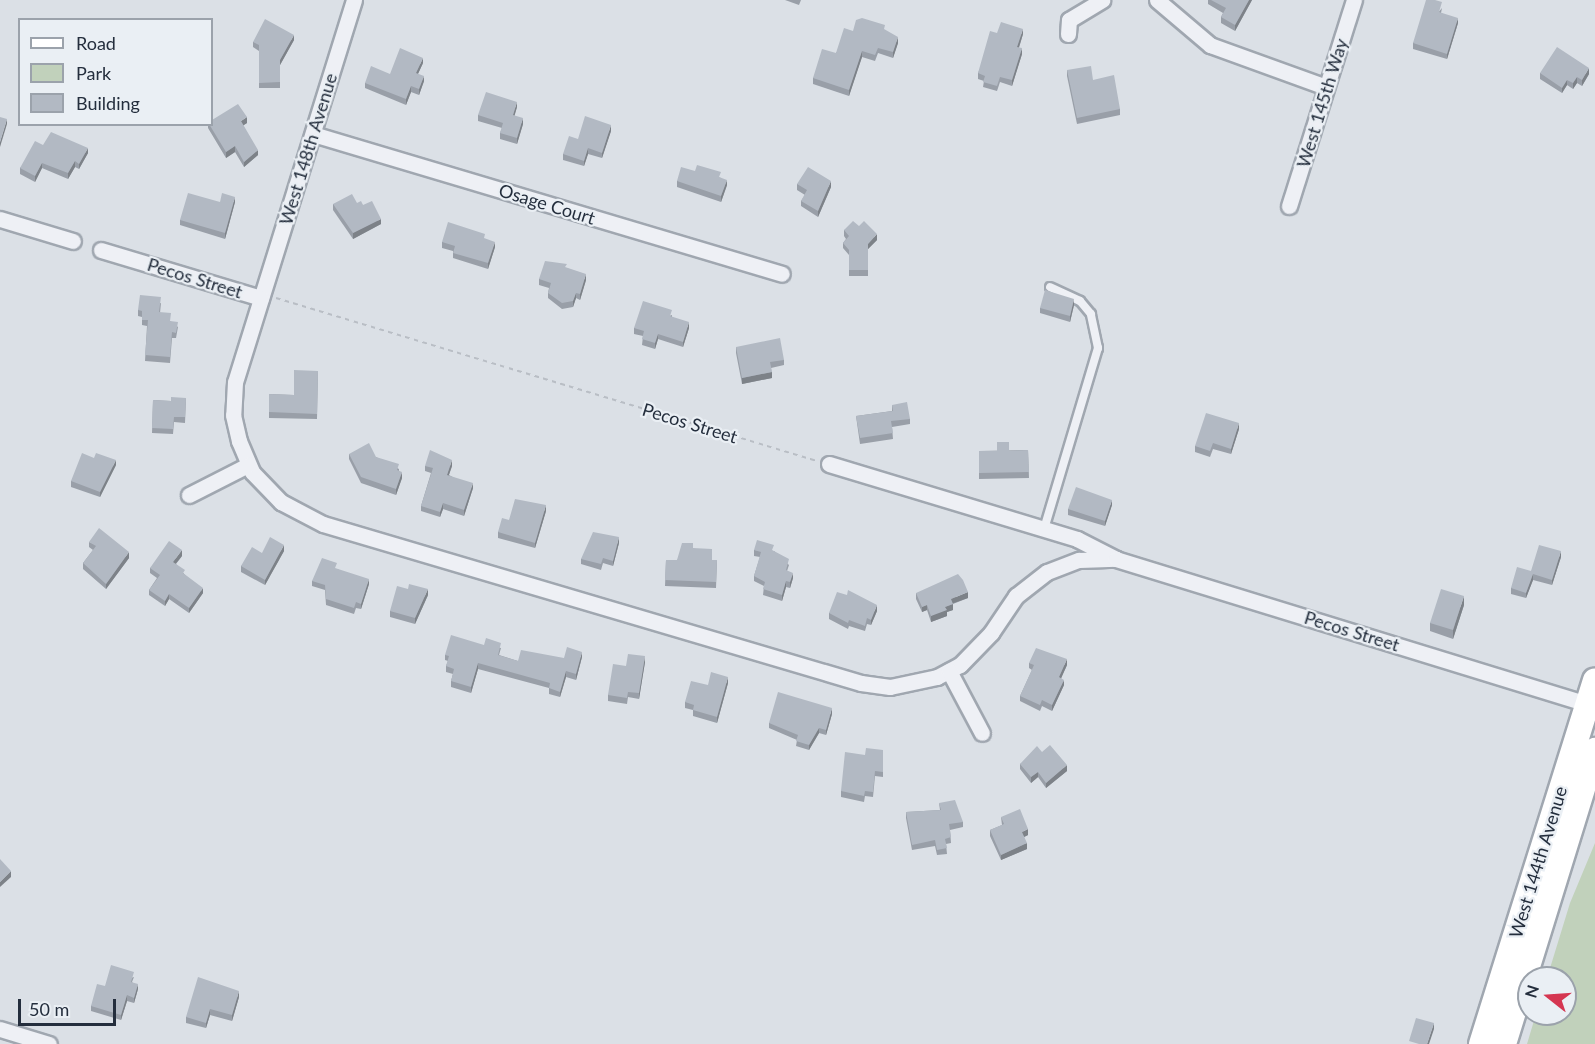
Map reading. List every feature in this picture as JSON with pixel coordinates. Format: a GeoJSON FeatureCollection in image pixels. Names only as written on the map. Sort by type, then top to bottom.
{"type":"FeatureCollection","features":[{"type":"Feature","properties":{"kind":"main road","name":"West 144th Avenue"},"geometry":{"type":"LineString","coordinates":[[1481,1044],[1595,680]]}},
{"type":"Feature","properties":{"kind":"main road"},"geometry":{"type":"LineString","coordinates":[[1568,838],[1563,829],[1564,814],[1593,722],[1587,704]]}},
{"type":"Feature","properties":{"kind":"main road","name":"West 144th Avenue"},"geometry":{"type":"LineString","coordinates":[[1504,1044],[1595,750]]}},
{"type":"Feature","properties":{"kind":"street","name":"West 148th Avenue"},"geometry":{"type":"LineString","coordinates":[[261,296],[354,0]]}},
{"type":"Feature","properties":{"kind":"street"},"geometry":{"type":"LineString","coordinates":[[1068,34],[1069,20],[1102,0]]}},
{"type":"Feature","properties":{"kind":"street"},"geometry":{"type":"LineString","coordinates":[[1157,0],[1210,45],[1326,87]]}},
{"type":"Feature","properties":{"kind":"street","name":"West 145th Way"},"geometry":{"type":"LineString","coordinates":[[1289,206],[1354,0]]}},
{"type":"Feature","properties":{"kind":"street","name":"Osage Court"},"geometry":{"type":"LineString","coordinates":[[313,134],[782,274]]}},
{"type":"Feature","properties":{"kind":"street"},"geometry":{"type":"LineString","coordinates":[[0,219],[73,241]]}},
{"type":"Feature","properties":{"kind":"street","name":"Pecos Street"},"geometry":{"type":"LineString","coordinates":[[101,250],[261,296],[234,394],[235,427],[248,465],[281,502],[323,524],[849,679],[890,687],[911,686],[949,671],[976,651],[1010,603],[1032,582],[1069,563],[1116,559]]}},
{"type":"Feature","properties":{"kind":"street"},"geometry":{"type":"LineString","coordinates":[[189,495],[248,465]]}},
{"type":"Feature","properties":{"kind":"street","name":"Pecos Street"},"geometry":{"type":"LineString","coordinates":[[829,465],[1077,539],[1116,559],[1587,704]]}},
{"type":"Feature","properties":{"kind":"street"},"geometry":{"type":"LineString","coordinates":[[949,671],[982,733]]}},
{"type":"Feature","properties":{"kind":"street"},"geometry":{"type":"LineString","coordinates":[[1568,838],[1595,782]]}},
{"type":"Feature","properties":{"kind":"street"},"geometry":{"type":"LineString","coordinates":[[0,1029],[49,1044]]}},
{"type":"Feature","properties":{"kind":"lane"},"geometry":{"type":"LineString","coordinates":[[1044,529],[1098,348],[1091,314],[1080,301],[1050,287]]}},
{"type":"Feature","properties":{"kind":"path","name":"Pecos Street"},"geometry":{"type":"LineString","coordinates":[[261,296],[829,465]]}},
{"type":"Feature","properties":{"kind":"green space"},"geometry":{"type":"Polygon","coordinates":[[[1595,843],[1595,1044],[1527,1044],[1532,1026],[1577,1026],[1577,966],[1551,966],[1570,903],[1595,843]]]}},
{"type":"Feature","properties":{"kind":"building"},"geometry":{"type":"Polygon","coordinates":[[[1211,0],[1249,0],[1235,25],[1221,17],[1226,8],[1211,0]]]}},
{"type":"Feature","properties":{"kind":"building"},"geometry":{"type":"Polygon","coordinates":[[[1426,0],[1442,2],[1439,12],[1458,18],[1447,54],[1413,43],[1426,0]]]}},
{"type":"Feature","properties":{"kind":"building"},"geometry":{"type":"Polygon","coordinates":[[[862,18],[885,25],[884,29],[898,37],[893,52],[878,48],[875,55],[862,51],[849,90],[813,78],[822,49],[836,53],[844,28],[853,31],[856,20],[862,18]]]}},
{"type":"Feature","properties":{"kind":"building"},"geometry":{"type":"Polygon","coordinates":[[[265,19],[294,35],[280,60],[280,82],[259,83],[259,45],[253,42],[265,19]]]}},
{"type":"Feature","properties":{"kind":"building"},"geometry":{"type":"Polygon","coordinates":[[[1001,22],[1023,29],[1017,47],[1022,48],[1012,80],[1000,77],[997,86],[983,82],[985,76],[978,73],[990,31],[997,33],[1001,22]]]}},
{"type":"Feature","properties":{"kind":"building"},"geometry":{"type":"Polygon","coordinates":[[[1557,47],[1589,68],[1582,80],[1577,77],[1573,83],[1567,80],[1562,88],[1540,73],[1557,47]]]}},
{"type":"Feature","properties":{"kind":"building"},"geometry":{"type":"Polygon","coordinates":[[[400,48],[423,58],[416,73],[424,76],[419,89],[411,86],[406,99],[365,83],[371,66],[390,74],[400,48]]]}},
{"type":"Feature","properties":{"kind":"building"},"geometry":{"type":"Polygon","coordinates":[[[1091,66],[1093,80],[1114,75],[1120,109],[1077,118],[1067,70],[1091,66]]]}},
{"type":"Feature","properties":{"kind":"building"},"geometry":{"type":"Polygon","coordinates":[[[486,92],[517,102],[513,115],[523,118],[517,138],[500,133],[503,123],[478,115],[486,92]]]}},
{"type":"Feature","properties":{"kind":"building"},"geometry":{"type":"Polygon","coordinates":[[[238,104],[247,117],[241,121],[258,150],[244,162],[235,146],[226,152],[210,126],[213,126],[213,119],[238,104]]]}},
{"type":"Feature","properties":{"kind":"building"},"geometry":{"type":"Polygon","coordinates":[[[585,116],[611,125],[602,153],[588,148],[584,161],[563,154],[569,136],[578,139],[585,116]]]}},
{"type":"Feature","properties":{"kind":"building"},"geometry":{"type":"Polygon","coordinates":[[[0,117],[7,119],[0,142],[0,117]]]}},
{"type":"Feature","properties":{"kind":"building"},"geometry":{"type":"Polygon","coordinates":[[[51,132],[88,148],[79,164],[75,161],[68,173],[42,163],[35,176],[20,168],[35,141],[43,145],[51,132]]]}},
{"type":"Feature","properties":{"kind":"building"},"geometry":{"type":"Polygon","coordinates":[[[697,165],[721,172],[719,177],[727,180],[721,196],[677,181],[681,167],[695,171],[697,165]]]}},
{"type":"Feature","properties":{"kind":"building"},"geometry":{"type":"Polygon","coordinates":[[[808,167],[831,181],[818,211],[801,201],[807,190],[797,184],[808,167]]]}},
{"type":"Feature","properties":{"kind":"building"},"geometry":{"type":"Polygon","coordinates":[[[188,193],[220,202],[222,193],[235,197],[225,233],[180,220],[188,193]]]}},
{"type":"Feature","properties":{"kind":"building"},"geometry":{"type":"Polygon","coordinates":[[[352,194],[357,203],[361,201],[363,205],[372,201],[381,219],[353,233],[333,204],[352,194]]]}},
{"type":"Feature","properties":{"kind":"building"},"geometry":{"type":"Polygon","coordinates":[[[853,221],[859,226],[864,221],[877,234],[868,244],[868,270],[849,270],[849,250],[843,243],[849,236],[844,230],[853,221]]]}},
{"type":"Feature","properties":{"kind":"building"},"geometry":{"type":"Polygon","coordinates":[[[448,222],[485,234],[484,238],[495,242],[488,263],[453,253],[455,246],[442,242],[448,222]]]}},
{"type":"Feature","properties":{"kind":"building"},"geometry":{"type":"Polygon","coordinates":[[[545,261],[567,264],[565,267],[586,274],[580,294],[576,293],[573,301],[562,303],[548,293],[551,283],[539,279],[545,261]]]}},
{"type":"Feature","properties":{"kind":"building"},"geometry":{"type":"Polygon","coordinates":[[[1045,290],[1074,299],[1070,316],[1040,308],[1045,290]]]}},
{"type":"Feature","properties":{"kind":"building"},"geometry":{"type":"Polygon","coordinates":[[[140,295],[161,297],[159,312],[171,313],[170,321],[178,322],[176,333],[172,332],[170,357],[145,355],[148,320],[142,320],[142,311],[138,310],[140,295]]]}},
{"type":"Feature","properties":{"kind":"building"},"geometry":{"type":"Polygon","coordinates":[[[643,301],[672,310],[670,316],[689,322],[683,342],[658,334],[655,343],[642,339],[644,331],[634,328],[643,301]]]}},
{"type":"Feature","properties":{"kind":"building"},"geometry":{"type":"Polygon","coordinates":[[[780,338],[784,360],[770,362],[772,372],[742,378],[736,347],[780,338]]]}},
{"type":"Feature","properties":{"kind":"building"},"geometry":{"type":"Polygon","coordinates":[[[294,370],[318,371],[317,414],[269,412],[269,394],[294,395],[294,370]]]}},
{"type":"Feature","properties":{"kind":"building"},"geometry":{"type":"Polygon","coordinates":[[[171,397],[186,398],[185,417],[174,417],[173,429],[152,428],[153,400],[171,401],[171,397]]]}},
{"type":"Feature","properties":{"kind":"building"},"geometry":{"type":"Polygon","coordinates":[[[907,402],[910,419],[891,421],[893,433],[860,438],[856,416],[893,411],[892,405],[907,402]]]}},
{"type":"Feature","properties":{"kind":"building"},"geometry":{"type":"Polygon","coordinates":[[[1206,413],[1239,423],[1231,449],[1213,443],[1210,451],[1195,446],[1206,413]]]}},
{"type":"Feature","properties":{"kind":"building"},"geometry":{"type":"Polygon","coordinates":[[[997,442],[1009,442],[1009,451],[1028,450],[1029,472],[979,473],[979,451],[997,451],[997,442]]]}},
{"type":"Feature","properties":{"kind":"building"},"geometry":{"type":"Polygon","coordinates":[[[369,443],[376,457],[399,464],[397,470],[402,472],[396,489],[361,477],[349,454],[369,443]]]}},
{"type":"Feature","properties":{"kind":"building"},"geometry":{"type":"Polygon","coordinates":[[[430,450],[452,460],[447,475],[473,483],[464,510],[443,503],[440,512],[421,506],[433,468],[425,466],[430,450]]]}},
{"type":"Feature","properties":{"kind":"building"},"geometry":{"type":"Polygon","coordinates":[[[82,453],[94,458],[96,453],[116,460],[100,492],[71,481],[82,453]]]}},
{"type":"Feature","properties":{"kind":"building"},"geometry":{"type":"Polygon","coordinates":[[[1076,487],[1112,500],[1105,521],[1068,509],[1076,487]]]}},
{"type":"Feature","properties":{"kind":"building"},"geometry":{"type":"Polygon","coordinates":[[[515,499],[546,505],[535,543],[498,532],[502,518],[509,520],[515,499]]]}},
{"type":"Feature","properties":{"kind":"building"},"geometry":{"type":"Polygon","coordinates":[[[99,528],[129,552],[106,584],[83,563],[96,546],[89,542],[99,528]]]}},
{"type":"Feature","properties":{"kind":"building"},"geometry":{"type":"Polygon","coordinates":[[[593,532],[619,537],[613,561],[603,558],[601,564],[581,559],[593,532]]]}},
{"type":"Feature","properties":{"kind":"building"},"geometry":{"type":"Polygon","coordinates":[[[270,537],[284,545],[265,580],[241,566],[252,547],[262,553],[270,537]]]}},
{"type":"Feature","properties":{"kind":"building"},"geometry":{"type":"Polygon","coordinates":[[[757,540],[774,545],[772,550],[789,559],[786,570],[793,573],[790,582],[786,581],[782,595],[763,589],[765,582],[754,576],[761,552],[754,550],[757,540]]]}},
{"type":"Feature","properties":{"kind":"building"},"geometry":{"type":"Polygon","coordinates":[[[169,541],[182,550],[173,562],[185,570],[183,573],[203,588],[189,608],[169,594],[165,601],[149,590],[160,575],[150,568],[169,541]]]}},
{"type":"Feature","properties":{"kind":"building"},"geometry":{"type":"Polygon","coordinates":[[[682,543],[693,543],[693,548],[712,549],[712,560],[717,560],[716,582],[665,580],[666,560],[677,560],[682,543]]]}},
{"type":"Feature","properties":{"kind":"building"},"geometry":{"type":"Polygon","coordinates":[[[1539,545],[1561,551],[1552,580],[1533,574],[1526,593],[1511,588],[1517,567],[1531,571],[1539,545]]]}},
{"type":"Feature","properties":{"kind":"building"},"geometry":{"type":"Polygon","coordinates":[[[322,558],[337,563],[335,568],[369,579],[361,604],[356,602],[354,608],[326,599],[325,585],[312,581],[322,558]]]}},
{"type":"Feature","properties":{"kind":"building"},"geometry":{"type":"Polygon","coordinates":[[[958,574],[968,592],[951,599],[953,604],[945,607],[947,610],[931,616],[927,605],[922,607],[916,593],[958,574]]]}},
{"type":"Feature","properties":{"kind":"building"},"geometry":{"type":"Polygon","coordinates":[[[409,584],[428,589],[415,618],[390,611],[397,586],[408,589],[409,584]]]}},
{"type":"Feature","properties":{"kind":"building"},"geometry":{"type":"Polygon","coordinates":[[[1441,589],[1464,596],[1453,630],[1430,623],[1441,589]]]}},
{"type":"Feature","properties":{"kind":"building"},"geometry":{"type":"Polygon","coordinates":[[[848,590],[877,605],[871,620],[867,618],[865,626],[849,620],[848,623],[829,613],[837,592],[847,595],[848,590]]]}},
{"type":"Feature","properties":{"kind":"building"},"geometry":{"type":"Polygon","coordinates":[[[451,635],[484,645],[486,638],[501,643],[498,655],[518,661],[521,650],[564,658],[567,647],[582,652],[576,674],[566,671],[560,692],[549,688],[550,683],[478,663],[471,687],[451,681],[454,669],[446,666],[449,656],[445,655],[451,635]]]}},
{"type":"Feature","properties":{"kind":"building"},"geometry":{"type":"Polygon","coordinates":[[[1036,648],[1067,659],[1059,677],[1064,680],[1052,705],[1042,700],[1040,705],[1020,696],[1034,665],[1029,663],[1036,648]]]}},
{"type":"Feature","properties":{"kind":"building"},"geometry":{"type":"Polygon","coordinates":[[[628,654],[645,656],[639,693],[628,692],[627,698],[608,695],[613,664],[626,666],[628,654]]]}},
{"type":"Feature","properties":{"kind":"building"},"geometry":{"type":"Polygon","coordinates":[[[711,672],[728,677],[717,717],[693,710],[694,705],[685,702],[691,681],[708,685],[711,672]]]}},
{"type":"Feature","properties":{"kind":"building"},"geometry":{"type":"Polygon","coordinates":[[[778,692],[832,708],[826,730],[819,728],[809,745],[796,741],[798,735],[769,723],[778,692]]]}},
{"type":"Feature","properties":{"kind":"building"},"geometry":{"type":"Polygon","coordinates":[[[1050,745],[1067,765],[1046,783],[1038,772],[1031,777],[1020,764],[1037,746],[1042,752],[1050,745]]]}},
{"type":"Feature","properties":{"kind":"building"},"geometry":{"type":"Polygon","coordinates":[[[866,748],[883,750],[883,772],[875,771],[873,792],[865,791],[864,796],[841,791],[845,752],[865,755],[866,748]]]}},
{"type":"Feature","properties":{"kind":"building"},"geometry":{"type":"Polygon","coordinates":[[[955,800],[963,822],[949,824],[951,837],[945,839],[947,848],[937,850],[935,840],[912,845],[906,812],[941,810],[939,803],[955,800]]]}},
{"type":"Feature","properties":{"kind":"building"},"geometry":{"type":"Polygon","coordinates":[[[1020,809],[1028,829],[1022,832],[1027,843],[1001,855],[990,830],[1004,824],[1001,817],[1020,809]]]}},
{"type":"Feature","properties":{"kind":"building"},"geometry":{"type":"Polygon","coordinates":[[[0,859],[11,871],[0,882],[0,859]]]}},
{"type":"Feature","properties":{"kind":"building"},"geometry":{"type":"Polygon","coordinates":[[[111,965],[134,972],[131,982],[138,984],[134,998],[127,995],[121,1015],[91,1006],[97,984],[105,986],[111,965]]]}},
{"type":"Feature","properties":{"kind":"building"},"geometry":{"type":"Polygon","coordinates":[[[198,977],[239,991],[232,1015],[210,1009],[206,1023],[186,1017],[198,977]]]}},
{"type":"Feature","properties":{"kind":"building"},"geometry":{"type":"Polygon","coordinates":[[[1416,1018],[1434,1023],[1427,1044],[1409,1041],[1416,1018]]]}}]}
